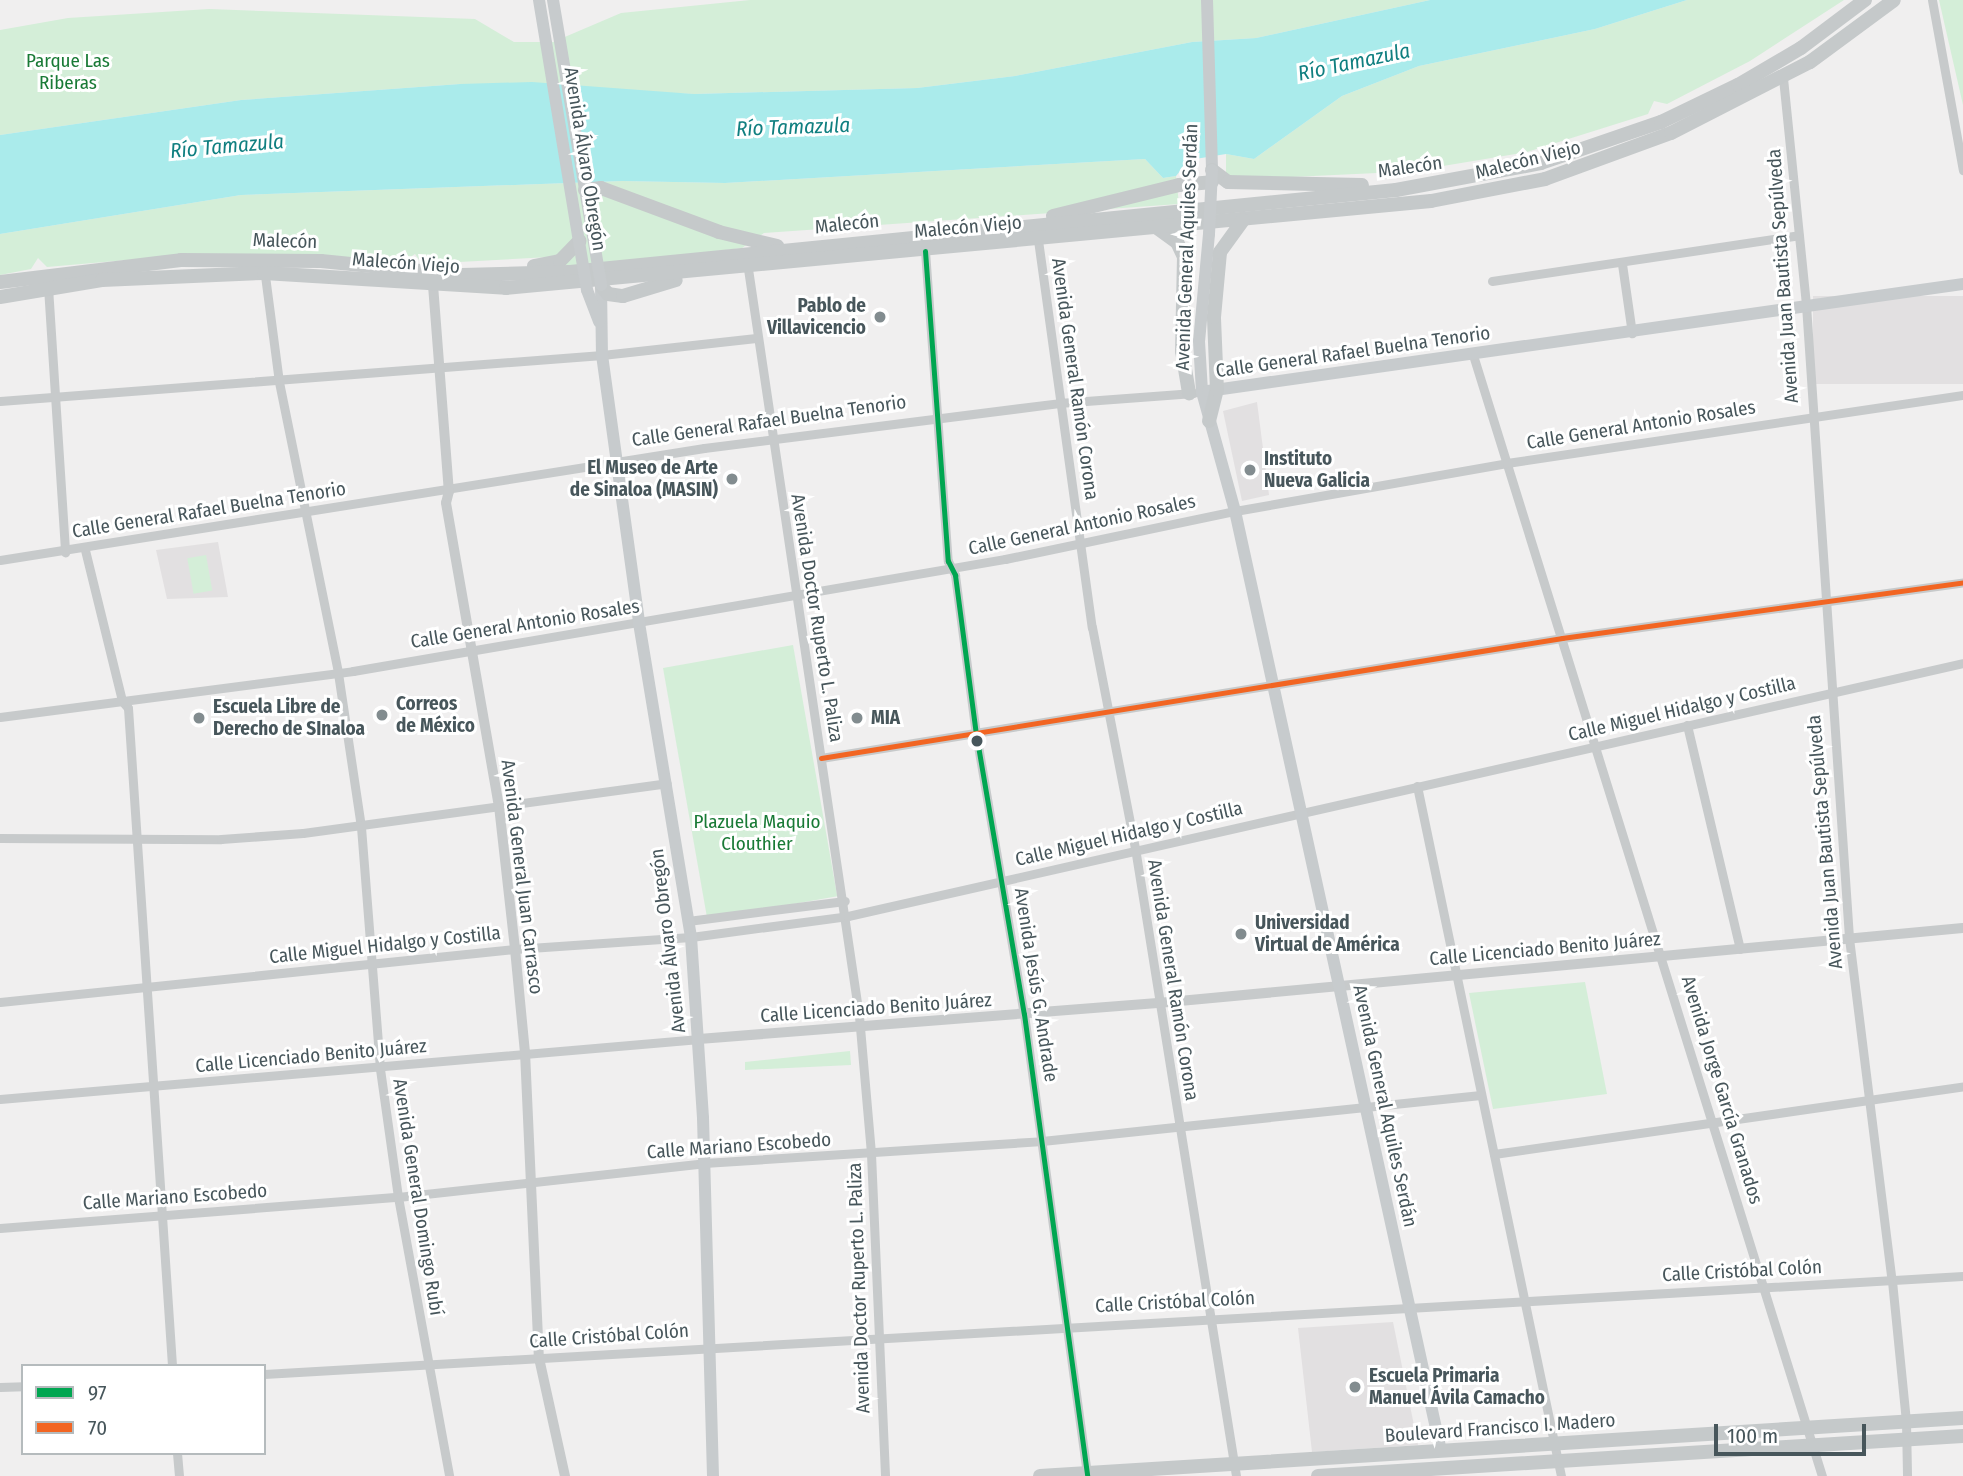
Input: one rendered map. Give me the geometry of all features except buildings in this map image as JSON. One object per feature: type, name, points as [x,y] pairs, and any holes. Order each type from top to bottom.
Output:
[{"type":"main road","name":"Avenida Álvaro Obregón","points":[[539,0],[587,290],[599,322]]},
{"type":"main road","name":"Avenida Álvaro Obregón","points":[[553,0],[602,286],[599,322],[602,355],[619,462],[639,623],[691,937],[699,1039],[713,1476]]},
{"type":"main road","name":"Avenida General Aquiles Serdán","points":[[1203,392],[1200,373],[1212,176],[1207,0]]},
{"type":"main road","name":"Malecón","points":[[0,282],[148,262],[484,275],[570,272],[746,260],[793,248],[1390,191],[1510,170],[1594,147],[1699,105],[1801,48],[1866,0]]},
{"type":"main road","name":"Malecón Viejo","points":[[0,297],[48,287],[263,266],[433,285],[506,288],[700,272],[746,260],[925,251],[1431,201],[1545,179],[1627,152],[1783,78],[1894,0]]},
{"type":"main road","points":[[1783,78],[1801,48]]},
{"type":"main road","points":[[1016,226],[1212,176],[1228,182],[1303,184],[1390,191]]},
{"type":"main road","points":[[585,190],[601,188],[719,232],[793,248]]},
{"type":"main road","points":[[1203,392],[1213,340],[1219,259],[1243,220]]},
{"type":"main road","points":[[1156,227],[1177,242],[1184,257],[1182,351],[1203,392],[1209,421]]},
{"type":"main road","points":[[484,275],[560,261],[579,241]]},
{"type":"main road","points":[[602,286],[608,294],[623,296],[700,272]]},
{"type":"main road","name":"Calle General Rafael Buelna Tenorio","points":[[1203,392],[1963,284]]},
{"type":"main road","name":"Avenida General Aquiles Serdán","points":[[1209,421],[1235,511],[1446,1472]]},
{"type":"main road","name":"Boulevard Francisco I. Madero","points":[[1040,1476],[1235,1470],[1441,1451],[1963,1418]]},
{"type":"main road","name":"Boulevard Francisco I. Madero","points":[[1318,1476],[1560,1469],[1814,1445],[1963,1436]]},
{"type":"street","points":[[1932,0],[1963,170]]},
{"type":"street","name":"Avenida Juan Bautista Sepúlveda","points":[[1783,78],[1806,305],[1810,418],[1849,938],[1872,1102],[1892,1281],[1906,1422],[1907,1476]]},
{"type":"street","points":[[1492,281],[1622,264],[1799,235]]},
{"type":"street","name":"Avenida General Ramón Corona","points":[[1038,240],[1079,544],[1107,712],[1135,848],[1235,1470]]},
{"type":"street","name":"Avenida Jesús G. Andrade","points":[[925,251],[950,569],[955,575],[976,734],[1024,1014],[1069,1325],[1087,1475]]},
{"type":"street","name":"Avenida Doctor Ruperto L. Paliza","points":[[746,260],[794,596],[848,916],[871,1154],[884,1476]]},
{"type":"street","points":[[1622,264],[1632,332]]},
{"type":"street","name":"Avenida General Domingo Rubí","points":[[263,266],[279,382],[338,673],[361,827],[375,963],[380,1069],[398,1197],[427,1366],[450,1476]]},
{"type":"street","name":"Avenida General Juan Carrasco","points":[[433,285],[449,491],[446,503],[469,649],[499,806],[515,949],[525,1052],[539,1358],[565,1476]]},
{"type":"street","points":[[48,287],[65,552]]},
{"type":"street","points":[[0,401],[55,395],[279,382],[602,355],[756,338]]},
{"type":"street","name":"Avenida Jorge García Granados","points":[[1473,355],[1716,1125],[1822,1476]]},
{"type":"street","name":"Calle General Rafael Buelna Tenorio","points":[[0,560],[85,550],[773,438],[1059,403],[1203,392]]},
{"type":"street","name":"Calle General Antonio Rosales","points":[[0,717],[338,673],[950,569],[1235,511],[1507,463],[1963,395]]},
{"type":"street","points":[[85,550],[122,701],[128,708],[149,987],[172,1364]]},
{"type":"street","points":[[821,758],[1562,638],[1963,582]]},
{"type":"street","name":"Calle Miguel Hidalgo y Costilla","points":[[0,1002],[515,949],[691,937],[848,916],[1135,848],[1963,663]]},
{"type":"street","points":[[1687,725],[1740,949]]},
{"type":"street","points":[[0,838],[221,839],[361,827],[667,783]]},
{"type":"street","points":[[1417,786],[1455,975],[1527,1301],[1560,1469]]},
{"type":"street","points":[[688,920],[845,901]]},
{"type":"street","name":"Calle Licenciado Benito Juárez","points":[[0,1100],[380,1069],[525,1052],[1158,1003],[1963,928]]},
{"type":"street","points":[[1494,1154],[1716,1125],[1963,1086]]},
{"type":"street","name":"Calle Mariano Escobedo","points":[[0,1228],[398,1197],[704,1163],[1042,1141],[1481,1095]]},
{"type":"street","name":"Calle Cristóbal Colón","points":[[266,1374],[1069,1325],[1963,1276]]},
{"type":"street","points":[[0,1387],[21,1386]]},
{"type":"street","points":[[177,1455],[179,1476]]},
{"type":"shaded area","points":[[1813,296],[1963,296],[1963,384],[1813,384]]},
{"type":"shaded area","name":"Instituto Nueva Galicia","points":[[1257,402],[1269,495],[1242,501],[1223,411]]},
{"type":"shaded area","points":[[218,542],[228,597],[167,599],[156,550]]},
{"type":"shaded area","name":"Escuela Primaria Manuel Ávila Camacho","points":[[1393,1322],[1418,1445],[1312,1452],[1298,1328]]},
{"type":"green space","name":"Parque Las Riberas","points":[[750,0],[1430,0],[1256,38],[1192,42],[1015,76],[917,88],[694,94],[460,84],[241,100],[0,135],[0,30],[68,18],[209,9],[475,19],[514,42],[553,42],[621,13]]},
{"type":"green space","points":[[1687,0],[1844,0],[1750,61],[1667,104],[1654,101],[1648,114],[1527,152],[1443,166],[1434,161],[1420,171],[1226,180],[1226,154],[1254,159],[1342,96],[1419,66],[1595,29]]},
{"type":"green space","points":[[1939,0],[1963,0],[1963,105]]},
{"type":"green space","points":[[1145,159],[1163,178],[1176,176],[1179,204],[764,233],[742,248],[559,270],[550,257],[422,264],[415,254],[403,262],[196,254],[47,267],[38,258],[31,269],[0,275],[0,234],[241,195],[622,181],[725,183]]},
{"type":"green space","points":[[206,555],[212,590],[194,594],[187,558]]},
{"type":"green space","name":"Plazuela Maquio Clouthier","points":[[793,645],[837,896],[707,919],[663,668]]},
{"type":"green space","points":[[1585,982],[1607,1094],[1493,1109],[1469,993]]},
{"type":"green space","points":[[850,1051],[851,1065],[745,1070],[745,1062]]},
{"type":"water","name":"Río Tamazula","points":[[1430,0],[1687,0],[1595,29],[1419,66],[1342,96],[1254,159],[1226,154],[1189,160],[1176,176],[1163,178],[1145,159],[725,183],[622,181],[241,195],[0,234],[0,135],[241,100],[460,84],[532,82],[694,94],[917,88],[1015,76],[1192,42],[1256,38]]},
{"type":"transit line","name":"97","points":[[925,251],[948,561],[955,575],[976,734],[1024,1014],[1087,1476]]},
{"type":"transit line","name":"70","points":[[821,758],[1562,638],[1963,582]]},
{"type":"place","name":"Pablo de Villavicencio","points":[[880,317]]},
{"type":"place","name":"Instituto Nueva Galicia","points":[[1250,470]]},
{"type":"place","name":"El Museo de Arte de Sinaloa (MASIN)","points":[[732,479]]},
{"type":"place","name":"Correos de México","points":[[382,715]]},
{"type":"place","name":"Escuela Libre de Derecho de SInaloa","points":[[199,718]]},
{"type":"place","name":"MIA","points":[[857,718]]},
{"type":"place","name":"Universidad Virtual de América","points":[[1241,934]]},
{"type":"place","name":"Escuela Primaria Manuel Ávila Camacho","points":[[1355,1387]]}]
